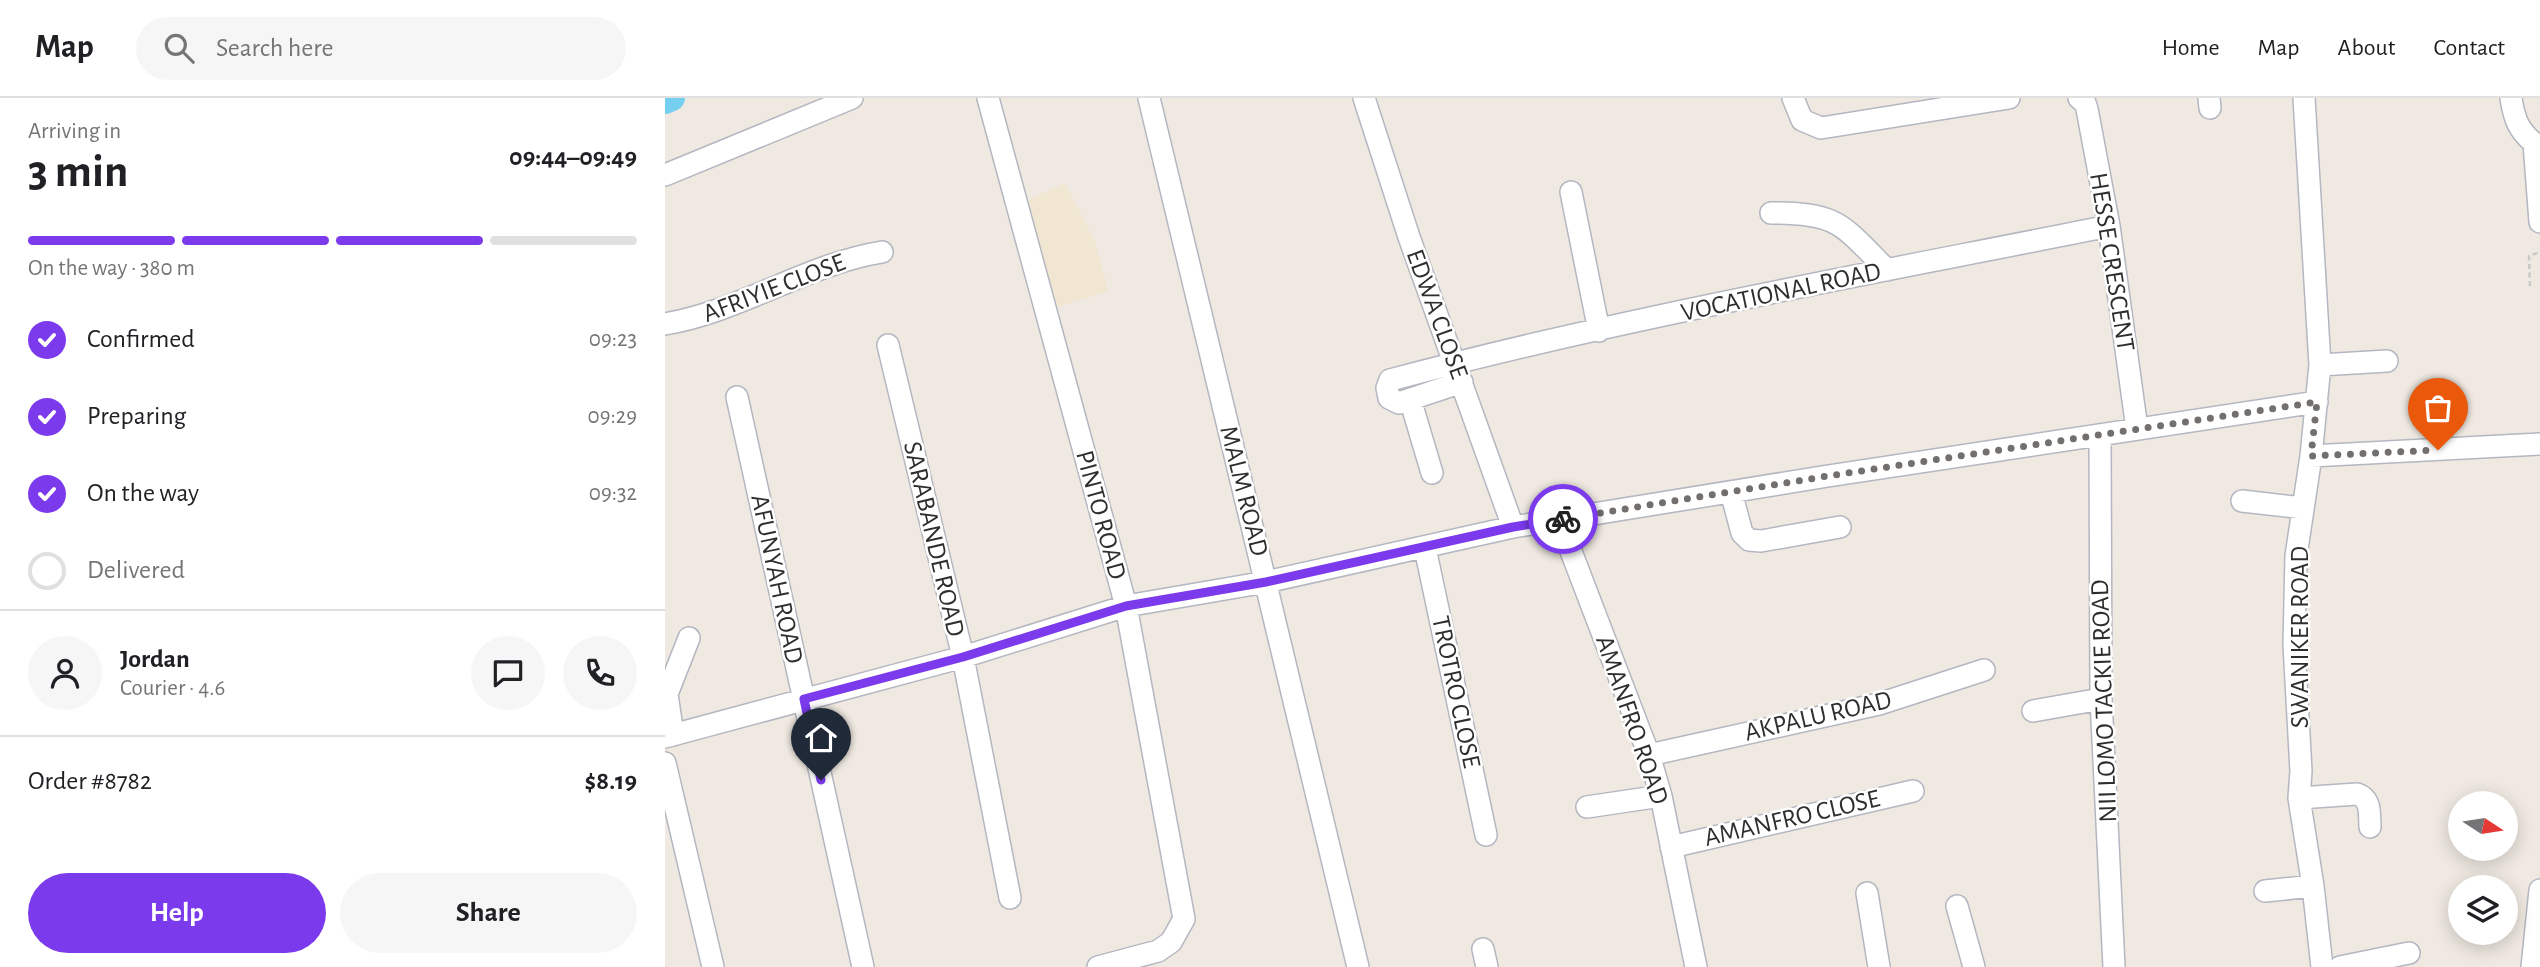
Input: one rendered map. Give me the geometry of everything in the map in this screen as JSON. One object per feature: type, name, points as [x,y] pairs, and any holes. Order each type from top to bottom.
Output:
[{"type":"street","points":[[665,175],[852,98]]},
{"type":"street","name":"PINTO ROAD","points":[[988,98],[1126,606],[1184,919],[1171,942],[1158,951],[1098,967]]},
{"type":"street","name":"MALM ROAD","points":[[1149,98],[1358,967]]},
{"type":"street","points":[[1793,98],[1802,120],[1821,128],[1975,100],[2009,98]]},
{"type":"street","name":"HESSE CRESCENT","points":[[2079,98],[2085,103],[2087,110],[2109,226],[2137,429]]},
{"type":"street","name":"SWANIKER ROAD","points":[[2304,98],[2320,365],[2297,556],[2294,645],[2301,771],[2299,798],[2322,967]]},
{"type":"street","points":[[2511,98],[2514,117],[2521,133],[2537,142],[2540,222]]},
{"type":"street","name":"EDWA CLOSE","points":[[1364,99],[1409,237],[1513,527]]},
{"type":"street","points":[[1571,192],[1599,331]]},
{"type":"street","points":[[1771,214],[1807,213],[1830,219],[1843,226],[1887,270]]},
{"type":"street","name":"VOCATIONAL ROAD","points":[[1431,473],[1410,400],[1399,403],[1392,401],[1387,388],[1389,380],[1458,372],[1599,331],[2109,226]]},
{"type":"street","name":"AFRIYIE CLOSE","points":[[665,324],[699,317],[754,298],[838,263],[882,252]]},
{"type":"street","name":"SARABANDE ROAD","points":[[888,345],[963,657],[1010,898]]},
{"type":"street","points":[[2320,365],[2387,361]]},
{"type":"street","name":"AFUNYAH ROAD","points":[[737,397],[863,967]]},
{"type":"street","points":[[689,638],[667,694],[669,736],[963,657],[1126,606],[1266,582],[1513,527],[2317,402]]},
{"type":"street","name":"NII LOMO TACKIE ROAD","points":[[2100,435],[2101,699],[2114,967]]},
{"type":"street","points":[[2311,456],[2540,444]]},
{"type":"street","points":[[1731,492],[1742,533],[1749,540],[1761,541],[1840,527]]},
{"type":"street","points":[[2242,500],[2303,508]]},
{"type":"street","name":"AMANFRO ROAD","points":[[1559,520],[1649,755],[1661,796],[1696,967]]},
{"type":"street","name":"TROTRO CLOSE","points":[[1425,548],[1486,835]]},
{"type":"street","name":"AKPALU ROAD","points":[[1649,755],[1879,704],[1985,670]]},
{"type":"street","points":[[2033,711],[2101,699]]},
{"type":"street","points":[[665,763],[713,967]]},
{"type":"street","name":"AMANFRO CLOSE","points":[[1671,847],[1913,791]]},
{"type":"street","points":[[2299,798],[2357,794],[2364,796],[2368,801],[2370,827]]},
{"type":"street","points":[[1587,807],[1661,796]]},
{"type":"street","points":[[2265,891],[2313,886]]},
{"type":"street","points":[[2532,967],[2540,890]]},
{"type":"street","points":[[1867,893],[1879,967]]},
{"type":"street","points":[[1957,906],[1974,967]]},
{"type":"street","points":[[2340,967],[2409,953]]},
{"type":"path","points":[[2530,286],[2529,256],[2540,251]]},
{"type":"shaded area","points":[[1065,183],[1095,242],[1108,291],[1048,310],[1026,201]]},
{"type":"waterway","points":[[665,101],[672,98]]},
{"type":"way so far","points":[[1563,519],[2317,402],[2311,456],[2438,450]]},
{"type":"route","points":[[821,780],[804,699],[963,657],[1126,606],[1266,582],[1513,527],[1563,519]]}]
